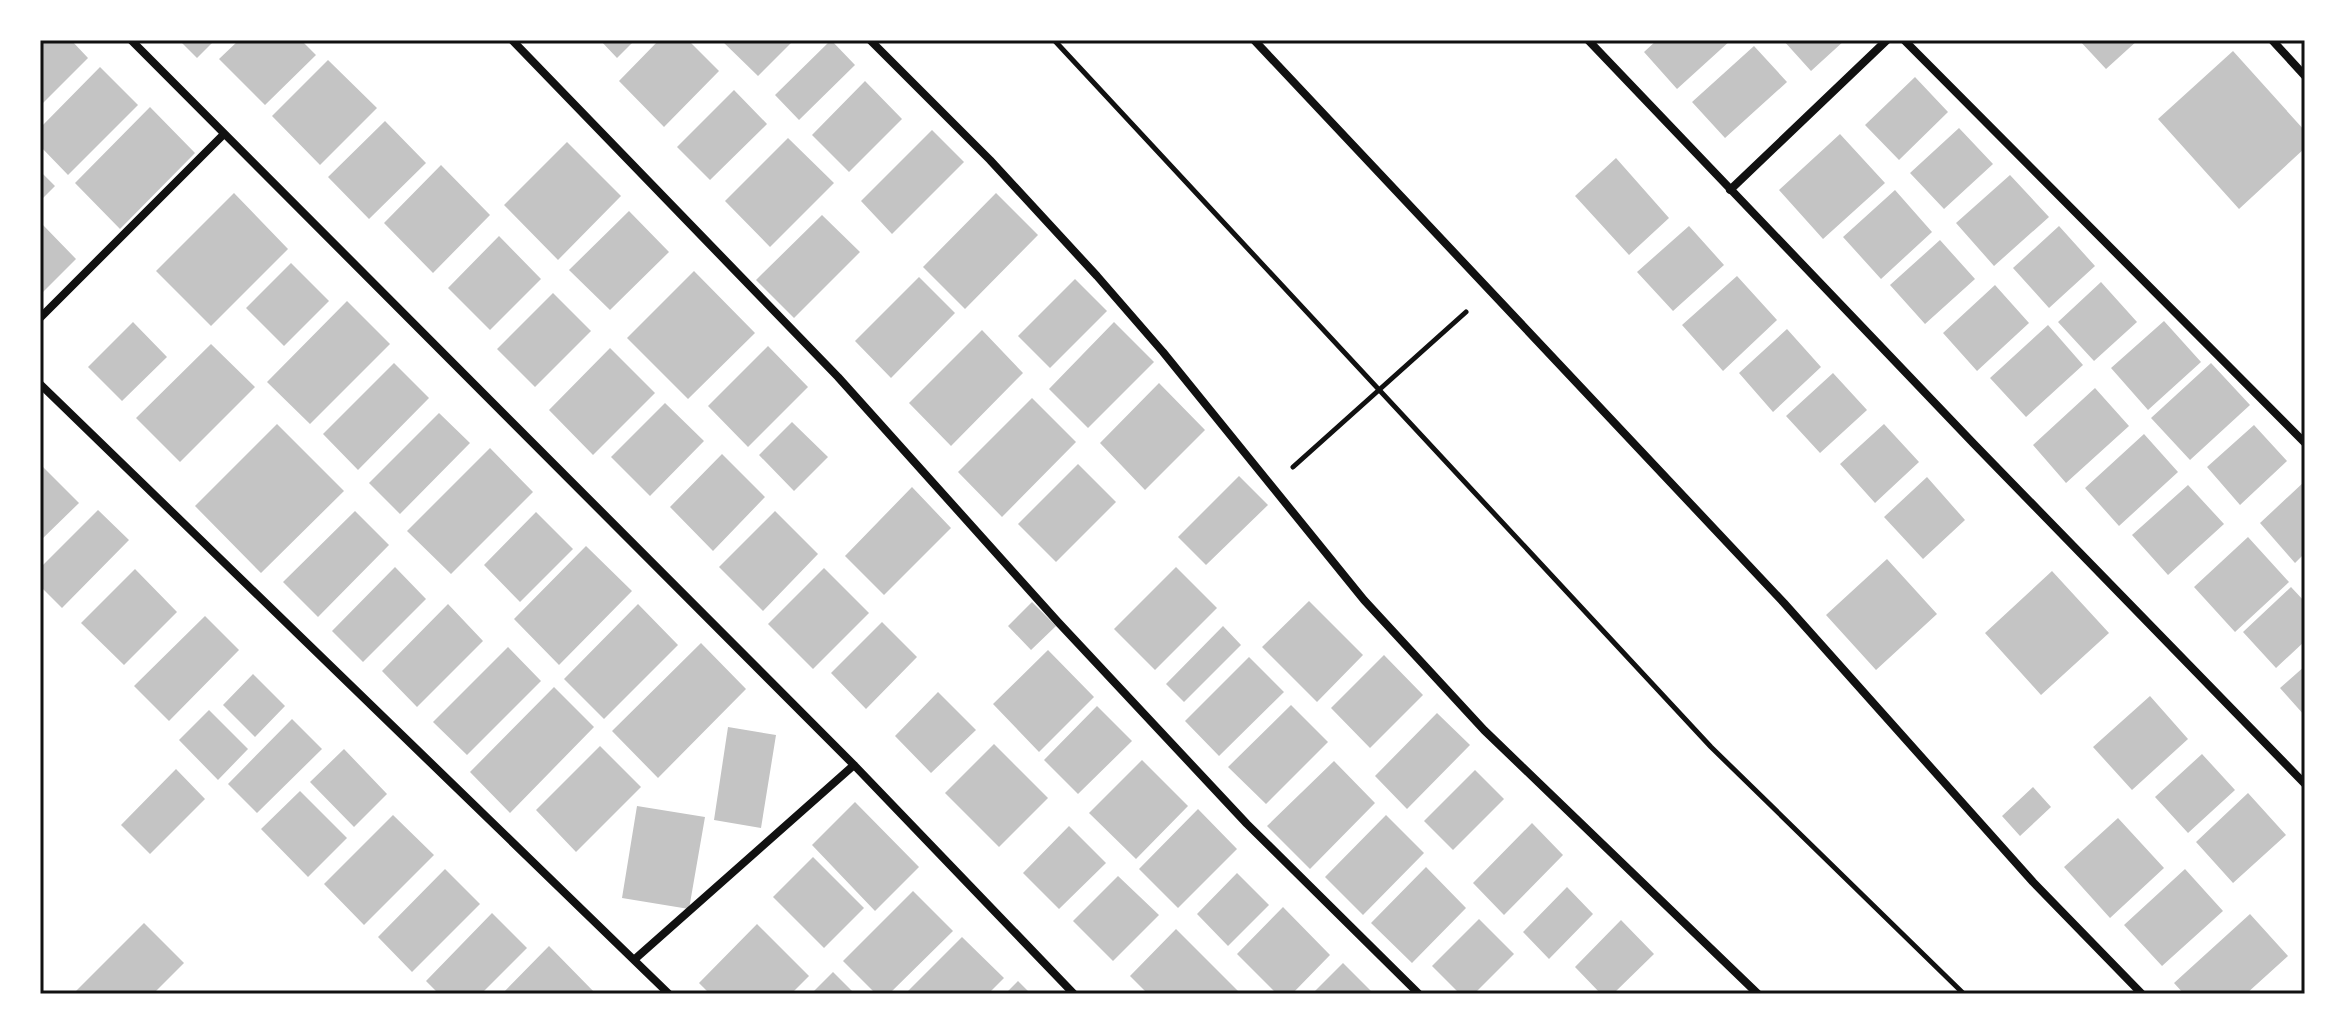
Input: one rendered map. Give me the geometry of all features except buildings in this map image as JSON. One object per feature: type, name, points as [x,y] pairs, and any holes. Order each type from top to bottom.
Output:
[{"type":"street","points":[[131,40],[854,765],[1074,994]]},
{"type":"street","points":[[512,40],[838,377],[1058,622],[1247,824],[1419,994]]},
{"type":"street","points":[[870,40],[990,160],[1097,276],[1163,352],[1364,600],[1484,730],[1758,994]]},
{"type":"street","points":[[1254,40],[1784,603],[2033,882],[2142,994]]},
{"type":"street","points":[[1588,40],[2305,784]]},
{"type":"street","points":[[1730,190],[1887,40]]},
{"type":"street","points":[[1904,40],[2305,443]]},
{"type":"street","points":[[2272,40],[2305,76]]},
{"type":"street","points":[[40,318],[224,134]]},
{"type":"street","points":[[40,384],[669,994]]},
{"type":"street","points":[[635,959],[854,765]]},
{"type":"path","points":[[1054,40],[1711,747],[1964,994]]},
{"type":"path","points":[[1271,486],[1466,312]]}]
